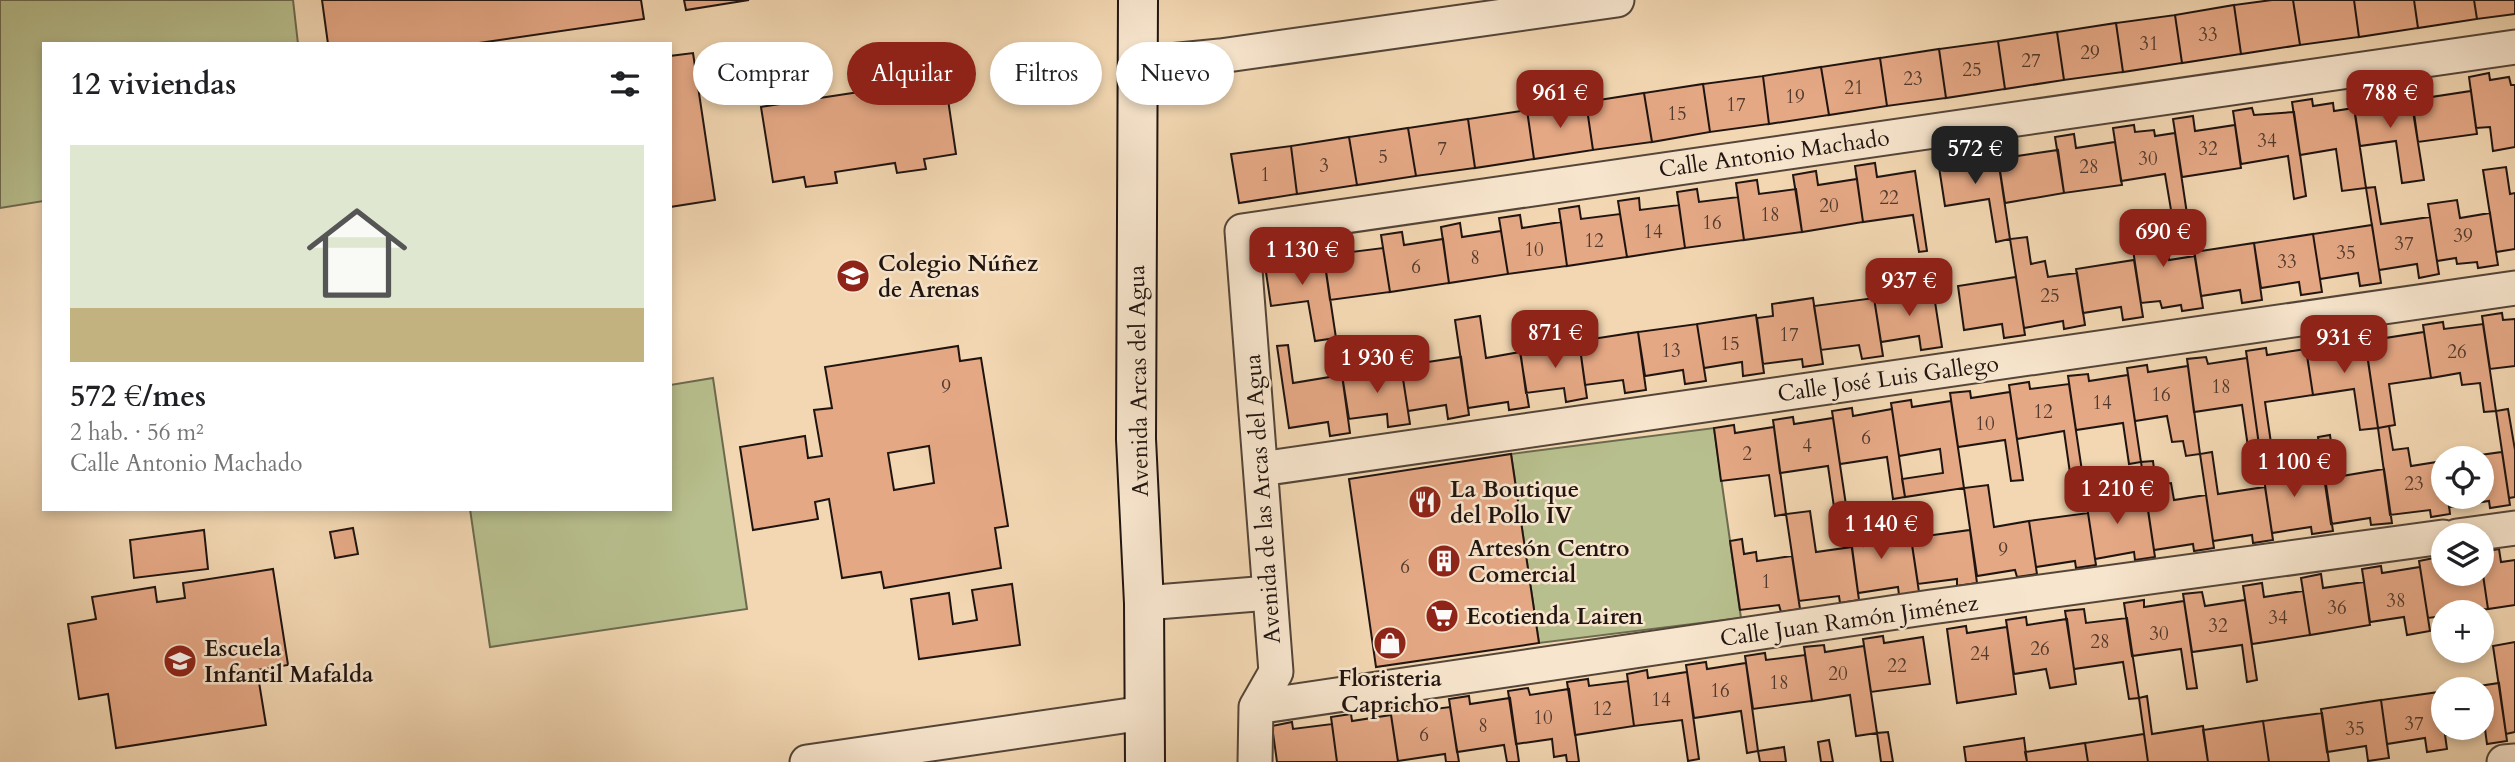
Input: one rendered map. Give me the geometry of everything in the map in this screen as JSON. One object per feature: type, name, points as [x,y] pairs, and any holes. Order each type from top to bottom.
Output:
[{"type":"street","name":"Avenida Arcas del Agua","points":[[1138,0],[1139,42]]},
{"type":"street","points":[[1234,54],[1617,0]]},
{"type":"street","name":"Calle Antonio Machado","points":[[1242,231],[2515,47]]},
{"type":"street","name":"Avenida Arcas del Agua","points":[[1139,105],[1136,404],[1144,603],[1146,762]]},
{"type":"street","name":"Avenida de las Arcas del Agua","points":[[1242,231],[1276,672],[1256,707],[1255,762]]},
{"type":"street","name":"Calle José Luis Gallego","points":[[1261,469],[2515,288]]},
{"type":"street","points":[[2494,531],[2515,528]]},
{"type":"street","name":"Calle Juan Ramón Jiménez","points":[[1256,707],[1917,609],[2431,539]]},
{"type":"street","points":[[1144,603],[1269,593]]},
{"type":"street","points":[[807,762],[1144,713]]},
{"type":"street","points":[[2504,762],[2515,761]]},
{"type":"green space","points":[[0,0],[293,0],[298,42],[42,42],[42,201],[0,208]]},
{"type":"green space","points":[[713,378],[747,609],[490,647],[470,511],[672,511],[672,385]]},
{"type":"green space","points":[[1714,428],[1741,618],[1539,643],[1511,454]]},
{"type":"building","points":[[322,0],[641,0],[644,19],[486,42],[328,42]]},
{"type":"building","points":[[684,0],[749,0],[686,10]]},
{"type":"building","points":[[2293,0],[2300,45],[2241,54],[2234,5]]},
{"type":"building","points":[[2293,0],[2354,0],[2359,37],[2300,45]]},
{"type":"building","points":[[2354,0],[2414,0],[2418,28],[2359,37]]},
{"type":"building","points":[[2414,0],[2474,0],[2477,19],[2418,28]]},
{"type":"building","points":[[2474,0],[2515,0],[2515,14],[2477,19]]},
{"type":"building","points":[[2234,5],[2241,54],[2182,63],[2175,15]]},
{"type":"building","points":[[2175,15],[2182,63],[2123,72],[2116,23]]},
{"type":"building","points":[[2116,23],[2123,72],[2064,80],[2057,32]]},
{"type":"building","points":[[2057,32],[2064,80],[2005,89],[1998,41]]},
{"type":"building","points":[[1998,41],[2005,89],[1946,98],[1939,49]]},
{"type":"building","points":[[1939,49],[1946,98],[1887,106],[1880,58]]},
{"type":"building","points":[[693,53],[693,105],[701,105],[715,200],[672,207],[672,56]]},
{"type":"building","points":[[1880,58],[1887,106],[1829,115],[1821,67]]},
{"type":"building","points":[[1821,67],[1829,115],[1769,124],[1763,76]]},
{"type":"building","points":[[2489,73],[2490,80],[2509,77],[2511,85],[2515,85],[2515,147],[2493,151],[2490,127],[2476,128],[2469,77]]},
{"type":"building","points":[[1763,76],[1769,124],[1710,132],[1703,84]]},
{"type":"building","points":[[2429,82],[2431,97],[2471,91],[2477,134],[2418,142],[2410,85]]},
{"type":"building","points":[[1703,84],[1710,132],[1652,142],[1644,93]]},
{"type":"building","points":[[2372,90],[2373,97],[2393,95],[2394,102],[2411,99],[2424,180],[2402,183],[2396,141],[2360,146],[2352,93]]},
{"type":"building","points":[[1644,93],[1652,142],[1593,150],[1586,102]]},
{"type":"building","points":[[847,94],[847,105],[949,105],[956,154],[924,159],[926,169],[897,173],[895,163],[835,172],[837,183],[806,187],[804,177],[773,182],[761,107],[833,105],[833,96]]},
{"type":"building","points":[[2312,99],[2313,106],[2333,103],[2334,111],[2354,108],[2366,188],[2342,191],[2336,149],[2300,155],[2292,102]]},
{"type":"building","points":[[1586,102],[1593,150],[1534,159],[1527,110]]},
{"type":"building","points":[[2252,108],[2254,115],[2294,112],[2306,196],[2294,199],[2288,156],[2241,164],[2233,111]]},
{"type":"building","points":[[1527,110],[1534,159],[1475,168],[1468,119]]},
{"type":"building","points":[[2193,116],[2195,131],[2235,125],[2241,168],[2182,177],[2173,119]]},
{"type":"building","points":[[1468,119],[1475,168],[1416,176],[1408,128]]},
{"type":"building","points":[[2134,125],[2135,132],[2154,130],[2155,136],[2175,133],[2187,214],[2172,216],[2165,174],[2121,181],[2113,128]]},
{"type":"building","points":[[1408,128],[1416,176],[1357,185],[1349,137]]},
{"type":"building","points":[[2074,134],[2076,148],[2115,142],[2122,185],[2064,193],[2055,137]]},
{"type":"building","points":[[1349,137],[1357,185],[1297,194],[1291,146]]},
{"type":"building","points":[[2015,142],[2017,156],[2058,150],[2064,193],[2005,203],[1996,145]]},
{"type":"building","points":[[1291,146],[1297,194],[1239,203],[1231,154]]},
{"type":"building","points":[[1957,151],[1958,157],[1978,154],[1979,162],[1998,159],[2010,239],[1996,242],[1989,199],[1945,206],[1937,154]]},
{"type":"building","points":[[1875,163],[1877,177],[1915,171],[1927,251],[1919,252],[1913,215],[1863,222],[1855,166]]},
{"type":"building","points":[[2506,167],[2510,194],[2515,193],[2515,249],[2496,252],[2483,170]]},
{"type":"building","points":[[1816,171],[1818,185],[1857,179],[1863,222],[1802,232],[1793,175]]},
{"type":"building","points":[[1757,180],[1759,194],[1796,189],[1802,232],[1744,240],[1736,183]]},
{"type":"building","points":[[2375,187],[2381,224],[2430,217],[2439,274],[2419,278],[2417,264],[2379,270],[2366,188]]},
{"type":"building","points":[[1697,189],[1699,202],[1738,197],[1744,240],[1685,248],[1677,192]]},
{"type":"building","points":[[1639,198],[1640,210],[1679,205],[1685,248],[1627,257],[1618,201]]},
{"type":"building","points":[[2457,200],[2460,218],[2490,213],[2498,265],[2478,268],[2477,262],[2457,264],[2456,258],[2437,261],[2428,204]]},
{"type":"building","points":[[1579,206],[1581,219],[1620,214],[1627,257],[1567,266],[1559,209]]},
{"type":"building","points":[[1520,215],[1522,228],[1561,222],[1567,266],[1508,274],[1499,218]]},
{"type":"building","points":[[2163,217],[2169,260],[2195,256],[2203,308],[2182,311],[2181,305],[2162,308],[2160,301],[2141,303],[2129,223]]},
{"type":"building","points":[[1460,223],[1462,237],[1501,231],[1508,274],[1449,283],[1441,227]]},
{"type":"building","points":[[2372,225],[2381,283],[2360,286],[2358,273],[2320,279],[2313,234]]},
{"type":"building","points":[[1402,232],[1404,245],[1443,239],[1449,283],[1390,292],[1381,235]]},
{"type":"building","points":[[2313,234],[2322,292],[2301,295],[2299,282],[2261,288],[2254,243]]},
{"type":"building","points":[[2027,237],[2031,264],[2045,261],[2048,277],[2077,273],[2085,325],[2064,329],[2063,321],[2024,328],[2010,239]]},
{"type":"building","points":[[1343,241],[1344,253],[1383,248],[1390,292],[1330,300],[1322,244]]},
{"type":"building","points":[[2254,243],[2262,300],[2242,303],[2240,290],[2201,296],[2194,252]]},
{"type":"building","points":[[1283,249],[1284,257],[1323,251],[1336,338],[1315,341],[1308,301],[1271,306],[1263,252]]},
{"type":"building","points":[[2134,260],[2143,317],[2123,320],[2121,307],[2083,313],[2076,269]]},
{"type":"building","points":[[2016,277],[2025,335],[2004,338],[2002,324],[1964,330],[1958,286]]},
{"type":"building","points":[[1933,289],[1942,347],[1921,350],[1919,336],[1881,342],[1874,298]]},
{"type":"building","points":[[1813,298],[1823,364],[1803,367],[1802,359],[1763,364],[1757,318],[1773,316],[1772,304]]},
{"type":"building","points":[[1874,298],[1883,356],[1862,359],[1859,345],[1821,350],[1814,306]]},
{"type":"building","points":[[2502,313],[2503,320],[2515,319],[2515,366],[2490,369],[2482,316]]},
{"type":"building","points":[[1756,315],[1764,373],[1743,376],[1742,362],[1704,368],[1697,324]]},
{"type":"building","points":[[1480,316],[1486,358],[1520,352],[1529,407],[1509,410],[1508,402],[1468,408],[1455,320]]},
{"type":"building","points":[[2443,322],[2444,329],[2483,324],[2496,411],[2484,412],[2480,383],[2462,385],[2460,373],[2431,378],[2423,325]]},
{"type":"building","points":[[1697,324],[1706,381],[1685,384],[1683,370],[1645,376],[1638,332]]},
{"type":"building","points":[[2384,330],[2385,338],[2424,332],[2431,378],[2389,384],[2395,425],[2378,428],[2364,333]]},
{"type":"building","points":[[1638,332],[1646,390],[1625,393],[1623,380],[1585,385],[1579,341]]},
{"type":"building","points":[[2325,339],[2326,346],[2365,341],[2378,428],[2360,430],[2354,389],[2313,395],[2305,342]]},
{"type":"building","points":[[1579,341],[1587,398],[1566,402],[1564,388],[1526,393],[1520,349]]},
{"type":"building","points":[[1288,345],[1293,383],[1342,375],[1350,433],[1330,436],[1328,422],[1289,428],[1277,346]]},
{"type":"building","points":[[958,346],[960,361],[981,358],[1008,526],[995,528],[1001,568],[884,588],[881,572],[842,578],[829,499],[815,502],[818,519],[753,530],[740,447],[805,436],[808,458],[822,456],[814,410],[832,408],[825,367]],"holes":[[[929,446],[934,483],[894,490],[888,453]]]},
{"type":"building","points":[[2266,348],[2267,355],[2306,349],[2313,395],[2265,402],[2271,443],[2259,445],[2246,351]]},
{"type":"building","points":[[1461,357],[1469,415],[1448,419],[1446,405],[1408,411],[1401,366]]},
{"type":"building","points":[[2206,357],[2208,364],[2247,358],[2259,445],[2248,447],[2242,405],[2194,412],[2187,359]]},
{"type":"building","points":[[2147,365],[2148,372],[2188,366],[2200,454],[2186,456],[2183,441],[2172,442],[2167,416],[2135,421],[2127,368]]},
{"type":"building","points":[[1401,366],[1410,424],[1388,427],[1387,414],[1349,419],[1342,375]]},
{"type":"building","points":[[2088,374],[2089,381],[2128,375],[2141,462],[2129,464],[2123,423],[2076,430],[2068,376]]},
{"type":"building","points":[[2029,382],[2030,389],[2069,384],[2082,471],[2070,473],[2064,431],[2017,439],[2009,385]]},
{"type":"building","points":[[1970,391],[1971,398],[2010,392],[2023,480],[2011,481],[2005,440],[1958,447],[1950,393]]},
{"type":"building","points":[[1911,400],[1912,407],[1951,401],[1964,488],[1905,497],[1902,479],[1943,473],[1940,449],[1899,456],[1891,403]]},
{"type":"building","points":[[1852,408],[1853,416],[1892,409],[1905,497],[1893,499],[1887,457],[1840,464],[1832,411]]},
{"type":"building","points":[[2508,409],[2515,450],[2515,497],[2509,498],[2496,411]]},
{"type":"building","points":[[1793,417],[1794,424],[1833,418],[1846,505],[1834,507],[1828,466],[1780,473],[1773,420]]},
{"type":"building","points":[[1734,425],[1735,433],[1774,427],[1786,514],[1775,516],[1769,475],[1721,481],[1714,428]]},
{"type":"building","points":[[2389,426],[2393,450],[2408,448],[2411,466],[2431,463],[2431,509],[2449,509],[2450,514],[2431,517],[2430,510],[2390,515],[2378,428]]},
{"type":"building","points":[[2330,435],[2336,477],[2384,469],[2392,523],[2371,525],[2370,518],[2331,524],[2318,437]]},
{"type":"building","points":[[2271,443],[2275,467],[2290,465],[2292,483],[2325,478],[2333,531],[2312,534],[2311,527],[2272,533],[2259,445]]},
{"type":"building","points":[[2212,452],[2218,494],[2265,487],[2273,540],[2253,543],[2252,535],[2213,541],[2200,454]]},
{"type":"building","points":[[2502,452],[2510,505],[2494,507],[2494,453]]},
{"type":"building","name":"Artesón Centro Comercial","points":[[1511,454],[1539,643],[1376,667],[1349,479]]},
{"type":"building","points":[[2153,461],[2156,485],[2171,483],[2174,500],[2206,495],[2214,548],[2194,551],[2193,544],[2154,550],[2141,462]]},
{"type":"building","points":[[2095,478],[2097,493],[2112,491],[2115,509],[2147,504],[2155,557],[2135,560],[2134,552],[2095,559],[2083,480]]},
{"type":"building","points":[[1988,485],[1994,527],[2029,521],[2037,574],[2017,577],[2015,570],[1977,576],[1964,488]]},
{"type":"building","points":[[1858,504],[1864,546],[1911,538],[1919,592],[1899,595],[1898,587],[1858,593],[1846,505]]},
{"type":"building","points":[[1810,511],[1816,552],[1852,547],[1859,600],[1840,603],[1839,596],[1799,601],[1786,514]]},
{"type":"building","points":[[2088,513],[2096,565],[2076,568],[2075,561],[2036,567],[2029,521]]},
{"type":"building","points":[[353,528],[358,554],[335,558],[330,532]]},
{"type":"building","points":[[204,530],[208,569],[134,578],[130,540]]},
{"type":"building","points":[[1970,530],[1977,583],[1957,586],[1957,579],[1918,584],[1911,538]]},
{"type":"building","points":[[1742,539],[1744,554],[1756,552],[1757,561],[1792,556],[1800,609],[1781,612],[1779,605],[1740,610],[1730,541]]},
{"type":"building","points":[[2499,549],[2501,562],[2515,560],[2515,605],[2494,608],[2494,600],[2487,600],[2485,586],[2494,586],[2494,550]]},
{"type":"building","points":[[2431,559],[2431,586],[2485,586],[2487,600],[2431,600],[2431,618],[2428,618],[2419,561]]},
{"type":"building","points":[[2381,566],[2382,573],[2420,567],[2430,631],[2407,635],[2404,617],[2370,622],[2362,569]]},
{"type":"building","points":[[273,569],[288,665],[257,670],[266,725],[116,748],[108,694],[79,699],[68,624],[96,619],[92,597],[155,587],[157,602],[185,598],[183,583]]},
{"type":"building","points":[[2321,574],[2323,588],[2364,582],[2370,625],[2310,635],[2301,578]]},
{"type":"building","points":[[2262,583],[2264,597],[2303,591],[2310,635],[2252,644],[2243,586]]},
{"type":"building","points":[[1012,584],[1020,645],[919,659],[911,599],[949,593],[953,624],[977,620],[972,590]]},
{"type":"building","points":[[2202,592],[2205,606],[2245,600],[2257,680],[2247,682],[2242,645],[2192,652],[2183,594]]},
{"type":"building","points":[[2144,600],[2144,607],[2184,601],[2197,688],[2187,689],[2181,649],[2132,656],[2124,603]]},
{"type":"building","points":[[2084,609],[2086,623],[2127,618],[2139,698],[2129,699],[2123,662],[2074,669],[2065,611]]},
{"type":"building","points":[[2026,617],[2027,625],[2067,619],[2076,684],[2050,688],[2046,669],[2014,674],[2006,620]]},
{"type":"building","points":[[1966,626],[1967,633],[2007,627],[2016,694],[1957,703],[1947,629]]},
{"type":"building","points":[[1883,636],[1884,643],[1923,637],[1930,684],[1871,692],[1863,639]]},
{"type":"building","points":[[2515,642],[2515,732],[2506,734],[2494,653],[2494,646]]},
{"type":"building","points":[[1824,645],[1825,652],[1864,646],[1877,733],[1856,736],[1850,695],[1812,701],[1804,647]]},
{"type":"building","points":[[1765,653],[1766,660],[1805,655],[1812,701],[1753,709],[1745,656]]},
{"type":"building","points":[[1706,662],[1707,669],[1746,663],[1758,751],[1747,753],[1741,711],[1694,718],[1686,665]]},
{"type":"building","points":[[1647,670],[1648,678],[1687,672],[1699,759],[1688,761],[1682,720],[1634,726],[1627,674]]},
{"type":"building","points":[[1588,679],[1589,686],[1628,681],[1634,726],[1575,735],[1567,682]]},
{"type":"building","points":[[2499,683],[2507,741],[2487,744],[2486,740],[2494,740],[2494,684]]},
{"type":"building","points":[[1528,688],[1530,695],[1569,689],[1579,762],[1567,762],[1566,755],[1554,757],[1552,739],[1516,744],[1508,691]]},
{"type":"building","points":[[2431,693],[2431,740],[2446,740],[2447,749],[2427,752],[2425,738],[2387,744],[2381,700]]},
{"type":"building","points":[[1469,696],[1470,704],[1510,698],[1519,762],[1507,762],[1504,745],[1457,752],[1449,699]]},
{"type":"building","points":[[2147,696],[2152,734],[2203,726],[2208,762],[2148,762],[2139,698]]},
{"type":"building","points":[[2381,700],[2389,758],[2368,761],[2366,746],[2327,752],[2321,709]]},
{"type":"building","points":[[1410,705],[1411,712],[1450,707],[1459,762],[1446,762],[1445,754],[1398,761],[1390,708]]},
{"type":"building","points":[[2322,713],[2329,762],[2269,762],[2263,721]]},
{"type":"building","points":[[1351,714],[1352,721],[1391,715],[1398,762],[1337,762],[1331,717]]},
{"type":"building","points":[[2263,721],[2269,762],[2208,762],[2203,730]]},
{"type":"building","points":[[1292,722],[1293,729],[1332,724],[1337,762],[1277,762],[1272,726]]},
{"type":"building","points":[[1888,732],[1893,762],[1881,762],[1877,733]]},
{"type":"building","points":[[2144,734],[2148,762],[2088,762],[2085,743]]},
{"type":"building","points":[[2024,738],[2027,762],[1966,762],[1964,747]]},
{"type":"building","points":[[1829,740],[1833,762],[1821,762],[1818,742]]},
{"type":"building","points":[[2085,743],[2088,762],[2027,762],[2025,752]]},
{"type":"building","points":[[1784,747],[1786,762],[1760,762],[1758,751]]},
{"type":"place","name":"Colegio Núñez de Arenas","points":[[853,276]]},
{"type":"place","name":"La Boutique del Pollo IV","points":[[1425,502]]},
{"type":"place","name":"Artesón Centro Comercial","points":[[1444,561]]},
{"type":"place","name":"Ecotienda Lairen","points":[[1442,616]]},
{"type":"place","name":"Floristeria Capricho","points":[[1390,643]]},
{"type":"place","name":"Escuela Infantil Mafalda","points":[[180,661]]}]
